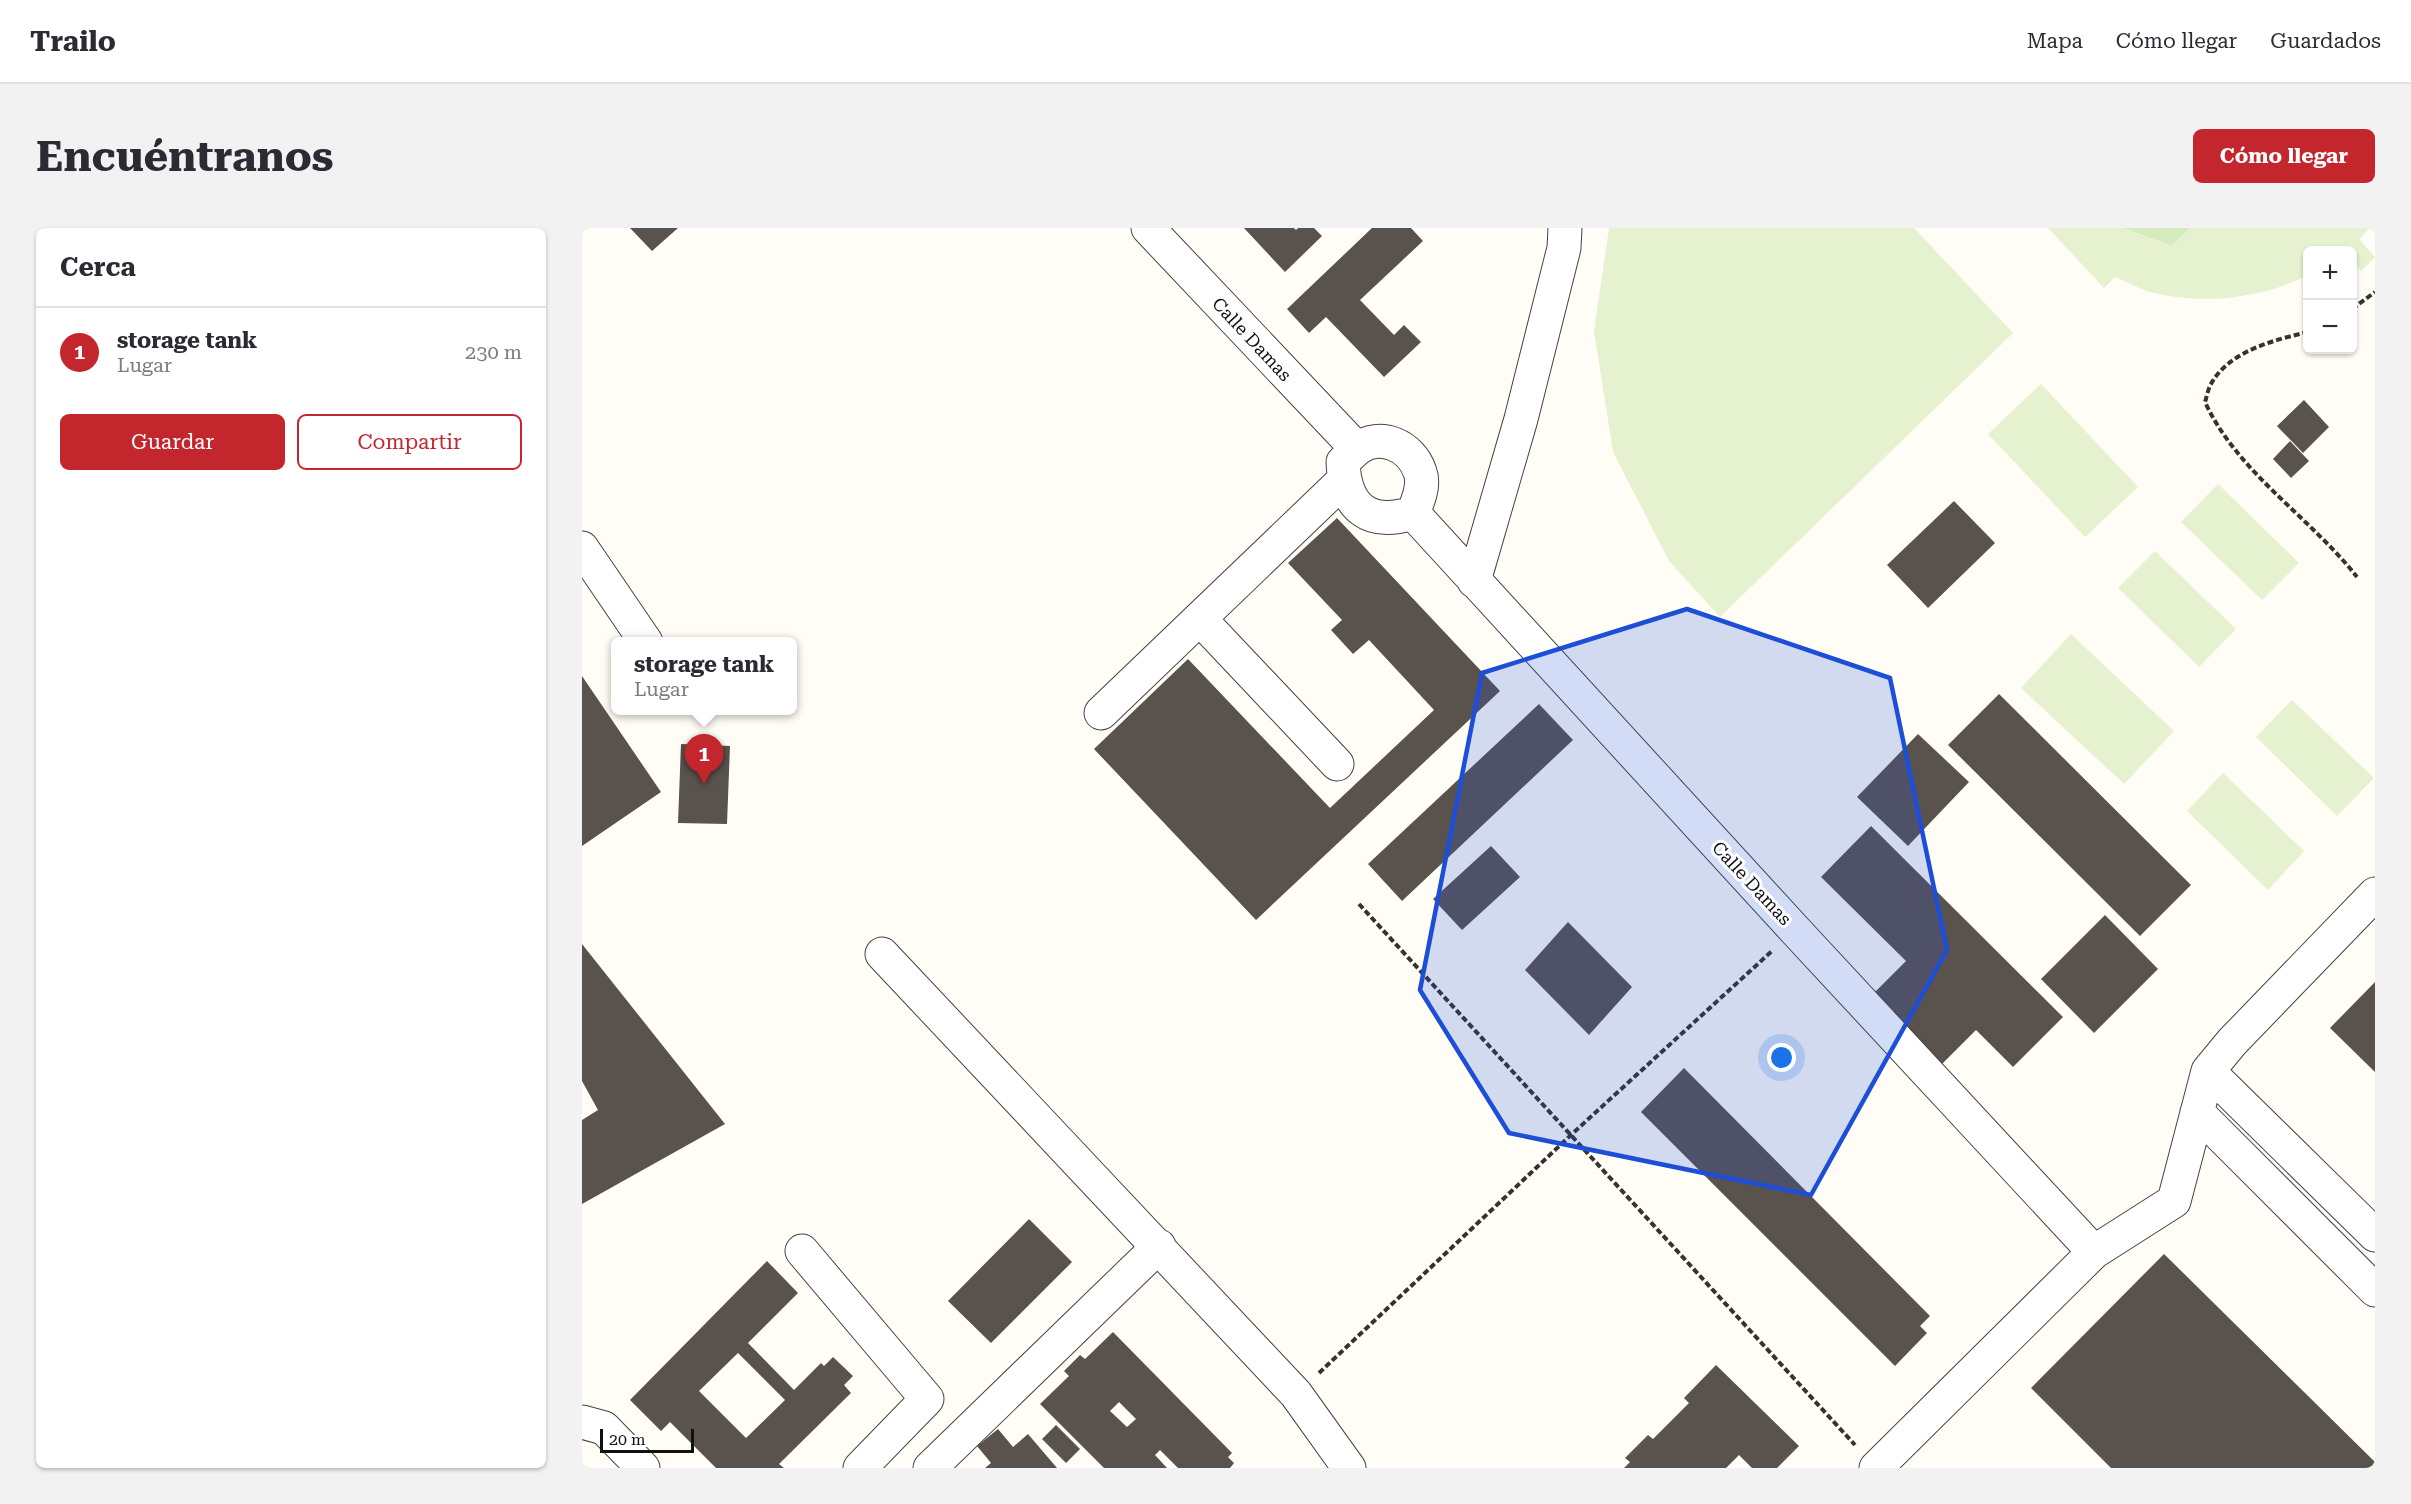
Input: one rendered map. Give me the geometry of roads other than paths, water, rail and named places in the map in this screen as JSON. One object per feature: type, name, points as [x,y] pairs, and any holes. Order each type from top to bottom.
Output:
[{"type":"street","name":"Calle Damas","points":[[1148,228],[1357,449]]},
{"type":"street","points":[[1474,581],[1521,419],[1564,249],[1565,228]]},
{"type":"street","points":[[1367,441],[1383,441],[1406,449],[1421,473],[1420,496],[1413,513],[1395,518],[1373,516],[1357,506],[1344,480],[1343,462],[1367,441]]},
{"type":"street","points":[[1101,713],[1344,480]]},
{"type":"street","name":"Calle Damas","points":[[1413,513],[2094,1252]]},
{"type":"street","points":[[582,548],[643,637]]},
{"type":"street","points":[[1200,619],[1337,764]]},
{"type":"street","points":[[1876,1468],[2094,1252],[2174,1201],[2208,1071],[2232,1042],[2375,894]]},
{"type":"street","points":[[882,954],[1296,1394],[1349,1468]]},
{"type":"street","points":[[2208,1071],[2375,1235]]},
{"type":"street","points":[[2197,1112],[2375,1290]]},
{"type":"street","points":[[930,1468],[1159,1246]]},
{"type":"street","points":[[802,1251],[927,1399],[860,1468]]},
{"type":"street","points":[[582,1422],[604,1428],[643,1468]]},
{"type":"place","name":"storage tank","points":[[704,784]]}]
